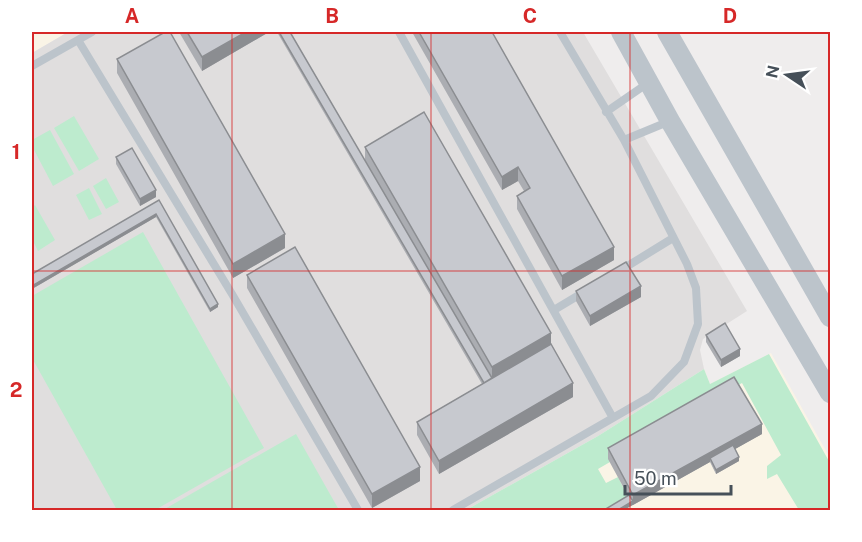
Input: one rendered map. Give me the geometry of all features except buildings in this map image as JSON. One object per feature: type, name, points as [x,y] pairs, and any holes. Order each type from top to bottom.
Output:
[{"type":"street","points":[[621,32],[670,121],[831,393]]},
{"type":"street","points":[[667,32],[831,317]]},
{"type":"lane","points":[[32,66],[92,32]]},
{"type":"lane","points":[[399,32],[613,418]]},
{"type":"lane","points":[[453,510],[651,396],[684,362],[698,324],[696,288],[673,238],[624,140],[560,32]]},
{"type":"lane","points":[[78,40],[232,294],[358,510]]},
{"type":"lane","points":[[606,112],[649,83]]},
{"type":"lane","points":[[624,140],[670,121]]},
{"type":"lane","points":[[614,274],[673,238]]},
{"type":"lane","points":[[554,310],[594,286]]},
{"type":"shaded area","points":[[32,32],[68,32],[32,53]]},
{"type":"shaded area","points":[[68,32],[583,32],[747,311],[703,339],[700,350],[704,369],[598,436],[466,510],[32,510],[32,53]]},
{"type":"shaded area","points":[[771,353],[830,458],[830,510],[466,510],[598,436],[704,369],[710,384]]},
{"type":"green space","points":[[74,116],[99,159],[79,171],[54,128]]},
{"type":"green space","points":[[50,130],[74,174],[53,186],[32,146],[32,140]]},
{"type":"green space","points":[[106,178],[119,202],[106,209],[93,186]]},
{"type":"green space","points":[[89,188],[102,214],[89,220],[76,195]]},
{"type":"green space","points":[[35,205],[55,240],[38,251],[32,239],[32,208]]},
{"type":"green space","points":[[143,232],[264,448],[155,510],[117,510],[32,358],[32,296]]},
{"type":"green space","points":[[769,354],[830,463],[830,510],[799,510],[777,474],[767,479],[767,466],[781,455],[742,383],[609,459],[610,462],[598,469],[606,483],[618,477],[629,499],[610,510],[466,510],[598,436],[704,369],[710,384]]},
{"type":"green space","points":[[296,434],[339,510],[163,510]]}]
